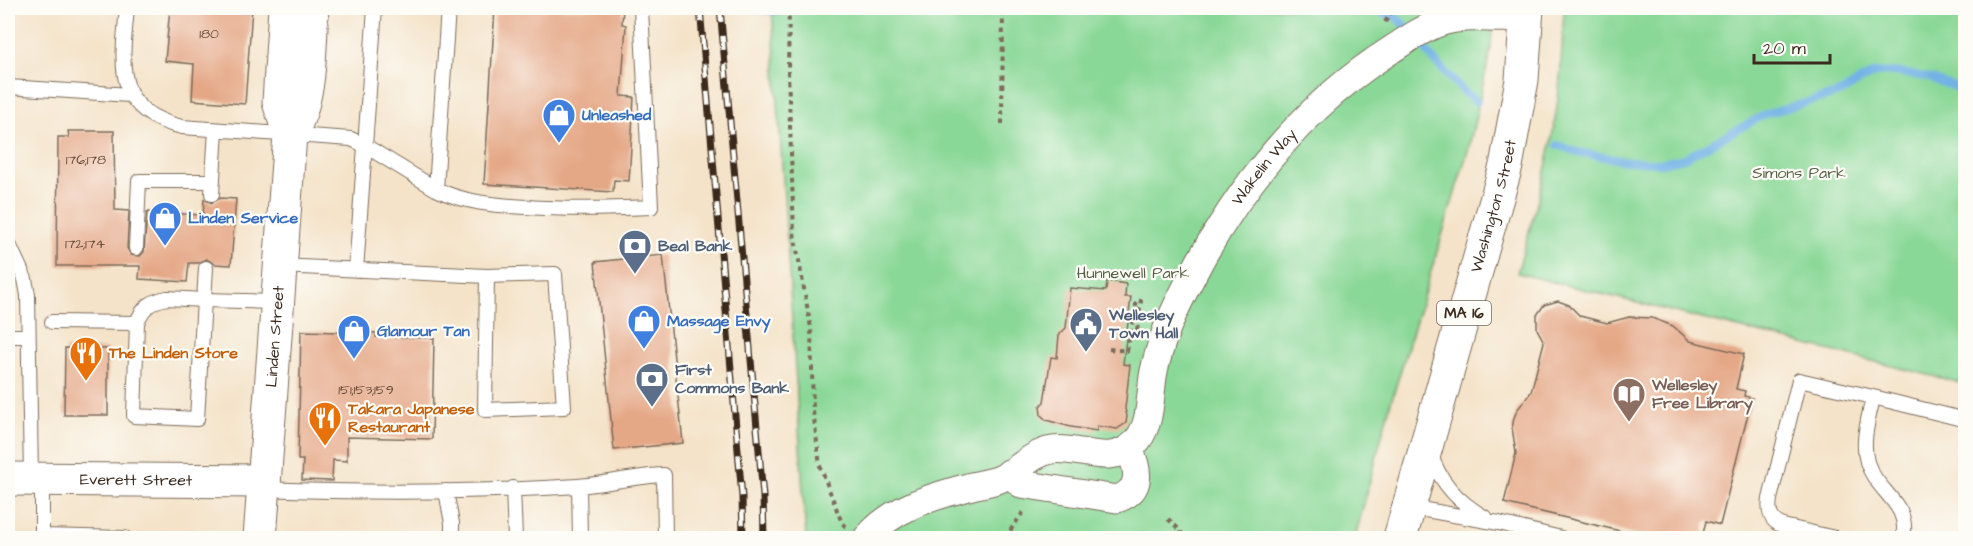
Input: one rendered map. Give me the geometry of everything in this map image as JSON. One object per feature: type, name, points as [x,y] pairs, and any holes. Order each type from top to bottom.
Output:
[{"type":"street","name":"Linden Street","points":[[285,8],[279,92],[281,112],[290,135]]},
{"type":"street","name":"Linden Street","points":[[260,538],[290,135],[300,115],[305,96],[312,8]]},
{"type":"street","name":"Wakelin Way","points":[[1129,448],[1143,431],[1148,417],[1154,370],[1167,328],[1201,260],[1245,189],[1271,156],[1308,116],[1366,67],[1413,36],[1438,23],[1454,19],[1527,13]]},
{"type":"street","name":"Washington Street","points":[[1400,538],[1506,166],[1519,100],[1527,13]]},
{"type":"street","points":[[858,535],[920,502],[999,479],[1032,458],[1053,450],[1098,455],[1116,454],[1129,448],[1136,463],[1137,480],[1129,492],[1117,499],[1021,484],[1009,473]]},
{"type":"street","name":"Everett Street","points":[[27,479],[264,485]]},
{"type":"lane","points":[[127,8],[124,80],[130,95],[148,113],[167,124],[216,130],[351,139],[436,189],[463,200],[485,204],[587,210],[651,207],[641,8]]},
{"type":"lane","points":[[356,270],[375,8]]},
{"type":"lane","points":[[436,189],[448,8]]},
{"type":"lane","points":[[8,87],[130,95]]},
{"type":"lane","points":[[136,248],[139,181],[212,188],[216,130]]},
{"type":"lane","points":[[8,242],[27,286],[27,479],[42,537],[126,538]]},
{"type":"lane","points":[[280,266],[487,276],[555,274],[564,407],[485,410],[487,276]]},
{"type":"lane","points":[[206,268],[204,300],[197,418],[134,416],[136,323],[145,308],[158,300],[204,300],[277,302]]},
{"type":"lane","points":[[52,322],[136,323]]},
{"type":"lane","points":[[8,336],[28,336]]},
{"type":"lane","points":[[1835,538],[1782,526],[1776,523],[1769,513],[1770,499],[1799,380],[1958,418]]},
{"type":"lane","points":[[1874,397],[1865,439],[1867,463],[1878,483],[1903,517],[1905,525],[1903,538]]},
{"type":"lane","points":[[1427,442],[1438,474],[1448,487],[1470,508],[1499,523]]},
{"type":"lane","points":[[264,485],[376,493],[579,486],[664,475],[665,538]]},
{"type":"lane","points":[[579,486],[580,538]]},
{"type":"lane","points":[[513,488],[515,538]]},
{"type":"lane","points":[[446,491],[452,523],[452,538]]},
{"type":"lane","points":[[1409,507],[1499,523],[1561,538]]},
{"type":"path","points":[[789,8],[794,233],[811,327],[813,411],[820,466],[842,523],[858,535]]},
{"type":"path","points":[[1002,124],[1003,8]]},
{"type":"path","points":[[1127,351],[1137,300],[1141,301],[1136,331],[1147,332]]},
{"type":"path","points":[[1109,349],[1136,352]]},
{"type":"path","points":[[1168,519],[1181,531],[1182,538]]},
{"type":"green space","name":"Hunnewell Park","points":[[772,8],[1493,8],[1491,48],[1469,147],[1388,412],[1355,538],[806,538]]},
{"type":"green space","name":"Simons Park","points":[[1564,8],[1965,8],[1965,384],[1517,273],[1551,145],[1560,82]]},
{"type":"building","points":[[170,8],[252,8],[245,104],[192,100],[194,64],[165,61]]},
{"type":"building","points":[[495,8],[623,8],[622,24],[626,25],[621,96],[634,97],[629,181],[614,180],[613,192],[484,184]]},
{"type":"building","points":[[68,131],[114,131],[115,210],[129,211],[127,248],[131,255],[140,256],[144,252],[147,212],[203,215],[204,199],[212,203],[220,198],[236,199],[231,265],[214,264],[207,259],[198,263],[189,263],[187,282],[139,279],[140,266],[57,266],[58,137],[69,137]]},
{"type":"building","points":[[663,255],[683,443],[614,450],[595,262]]},
{"type":"building","name":"Wellesley Town Hall","points":[[1107,281],[1126,284],[1125,297],[1131,297],[1123,364],[1130,365],[1125,409],[1126,423],[1117,429],[1097,426],[1097,431],[1046,420],[1041,415],[1040,406],[1044,402],[1051,357],[1057,358],[1059,335],[1066,328],[1070,288],[1106,291]]},
{"type":"building","name":"Wellesley Free Library","points":[[1558,301],[1569,305],[1580,316],[1607,323],[1629,317],[1652,318],[1673,326],[1690,341],[1744,354],[1736,389],[1745,391],[1744,396],[1752,398],[1720,525],[1706,521],[1702,538],[1649,538],[1504,503],[1516,453],[1512,428],[1514,418],[1517,410],[1531,392],[1544,342],[1537,329],[1537,315],[1544,305]]},
{"type":"building","points":[[301,331],[377,333],[376,337],[434,338],[432,439],[347,437],[347,461],[333,460],[332,481],[302,480],[303,460],[298,460]]},
{"type":"building","name":"The Linden Store","points":[[65,348],[108,349],[108,415],[64,415]]},
{"type":"waterway","points":[[754,9],[775,11],[793,8]]},
{"type":"waterway","points":[[1368,8],[1397,18],[1404,24],[1432,58],[1465,93],[1477,102]]},
{"type":"waterway","points":[[1558,145],[1577,152],[1627,161],[1661,163],[1685,158],[1766,114],[1840,93],[1874,73],[1894,72],[1926,77],[1966,91]]},
{"type":"railway","points":[[700,8],[742,497],[743,538]]},
{"type":"railway","points":[[720,8],[763,496],[764,538]]},
{"type":"place","name":"Unleashed","points":[[559,144]]},
{"type":"place","name":"Linden Service","points":[[165,247]]},
{"type":"place","name":"Beal Bank","points":[[635,275]]},
{"type":"place","name":"Massage Envy","points":[[644,350]]},
{"type":"place","name":"Wellesley Town Hall","points":[[1086,353]]},
{"type":"place","name":"Glamour Tan","points":[[354,360]]},
{"type":"place","name":"The Linden Store","points":[[86,382]]},
{"type":"place","name":"First Commons Bank","points":[[652,408]]},
{"type":"place","name":"Wellesley Free Library","points":[[1629,423]]},
{"type":"place","name":"Takara Japanese Restaurant","points":[[325,447]]}]
